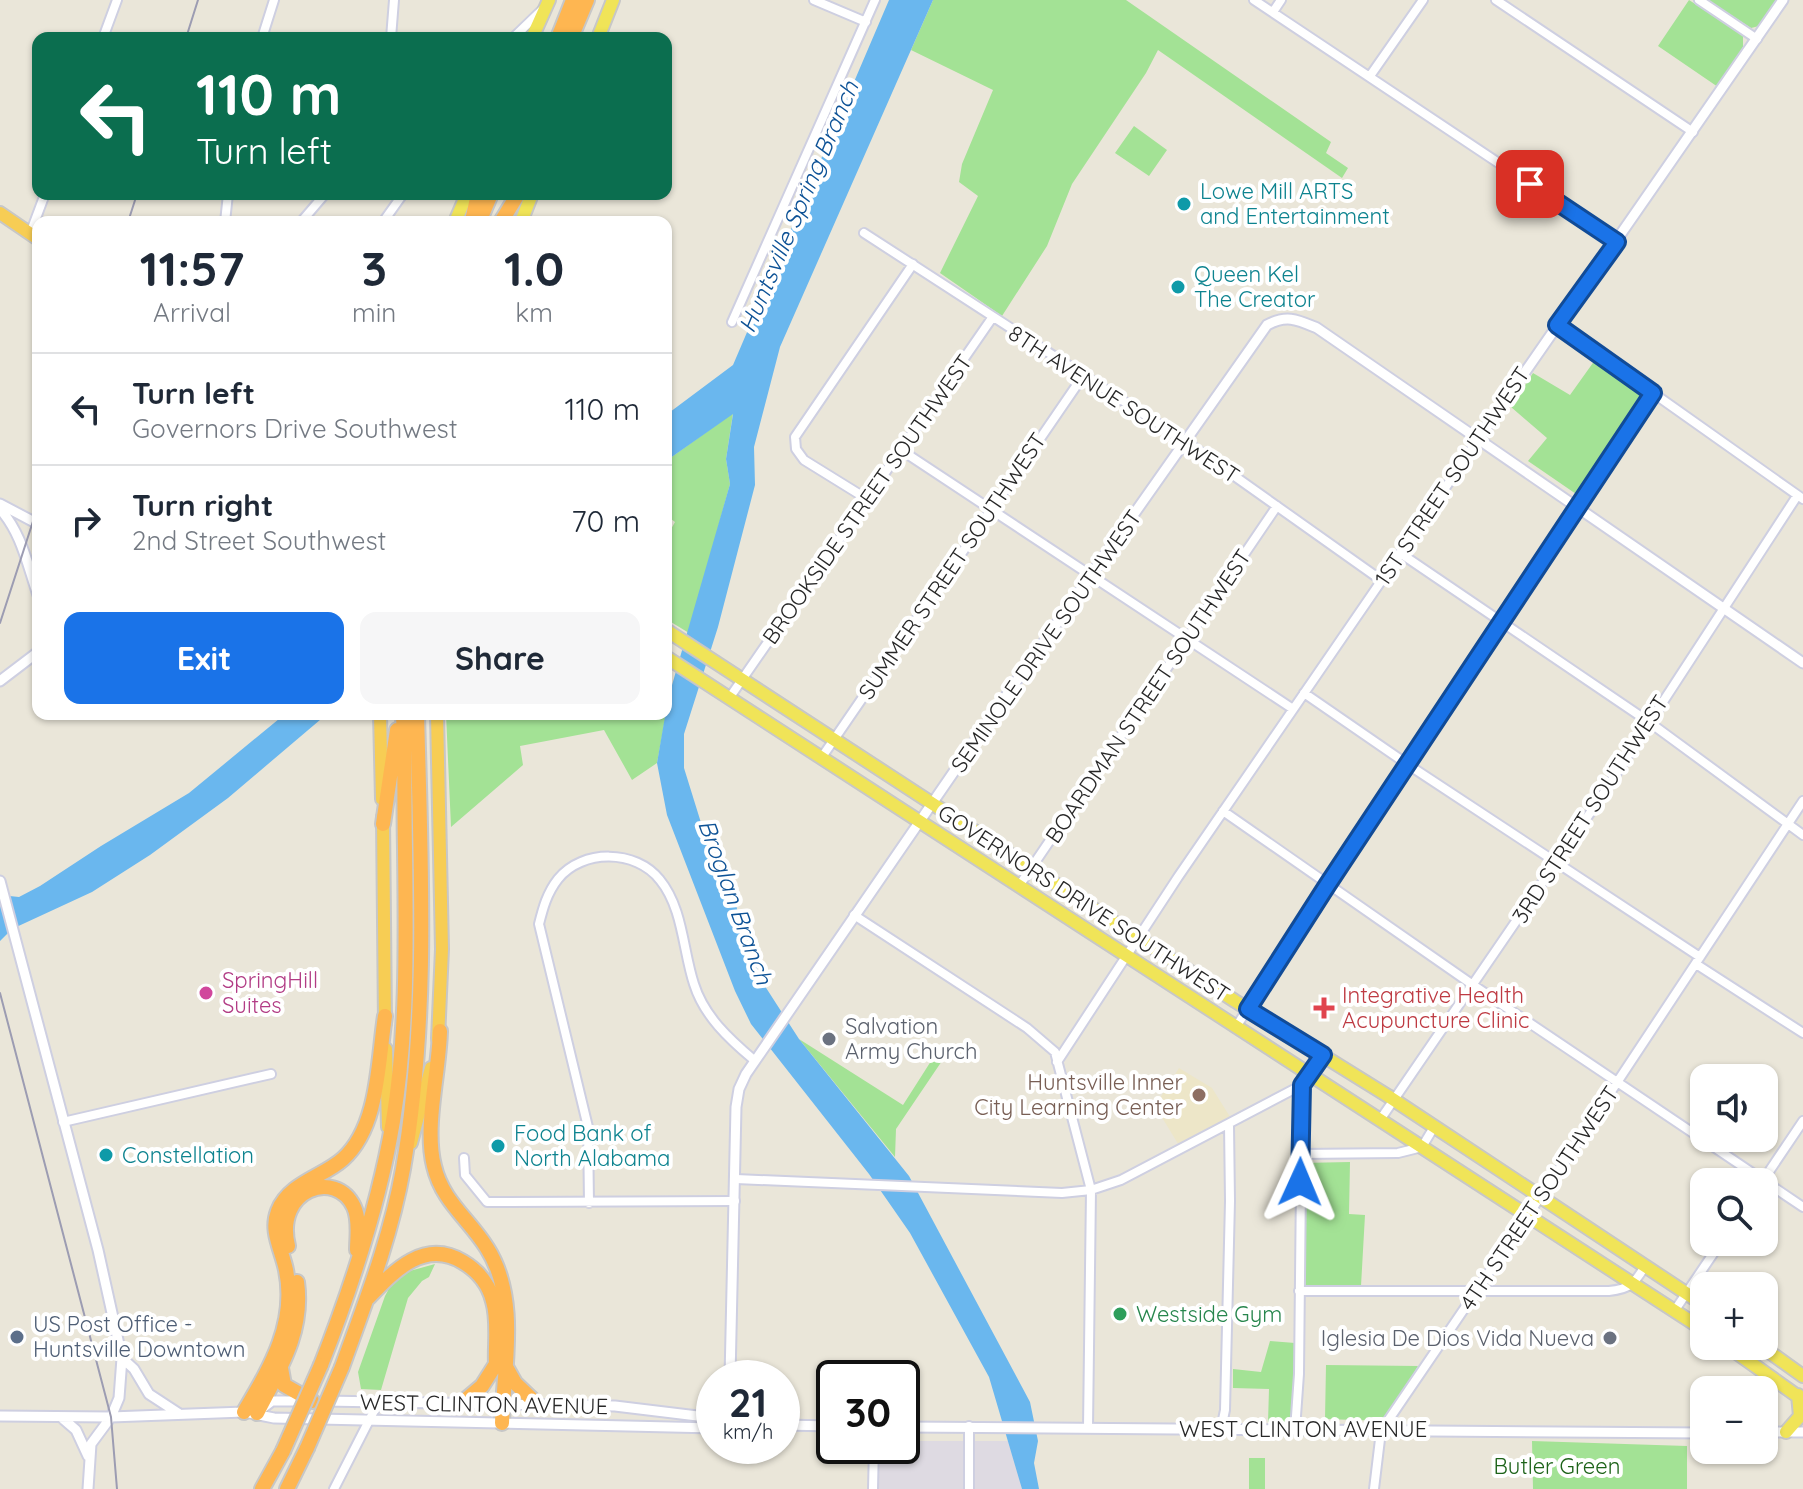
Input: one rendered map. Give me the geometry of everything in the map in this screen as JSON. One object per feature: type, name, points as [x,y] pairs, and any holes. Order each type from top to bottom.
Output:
[{"type":"highway","points":[[560,32],[573,0]]},
{"type":"highway","points":[[574,32],[587,0]]},
{"type":"highway","points":[[0,213],[32,236]]},
{"type":"highway","points":[[380,720],[388,1146]]},
{"type":"highway","points":[[383,824],[400,720]]},
{"type":"highway","points":[[262,1489],[283,1451],[321,1365],[356,1272],[388,1146],[400,1070],[405,993],[401,720]]},
{"type":"highway","points":[[402,1172],[417,1059],[422,980],[417,720]]},
{"type":"highway","points":[[437,720],[441,878],[440,1063],[431,1135],[432,1157],[445,1195],[487,1247],[500,1274],[507,1317],[500,1363],[482,1386],[463,1402]]},
{"type":"highway","points":[[250,1412],[285,1327],[288,1284],[275,1231],[277,1212],[292,1191],[341,1162],[363,1134],[371,1112],[385,1016]]},
{"type":"highway","points":[[287,1489],[342,1367],[365,1302],[420,1117],[440,1031]]},
{"type":"highway","points":[[250,1412],[281,1368],[290,1348],[297,1316],[297,1287],[284,1230],[287,1214],[297,1198],[314,1189],[327,1188],[338,1191],[351,1201],[357,1221],[356,1272]]},
{"type":"highway","points":[[365,1302],[393,1273],[414,1258],[432,1252],[458,1259],[480,1276],[493,1298],[496,1313],[500,1363],[498,1422]]},
{"type":"highway","points":[[500,1363],[536,1403]]},
{"type":"highway","points":[[281,1368],[284,1385],[312,1401]]},
{"type":"main road","points":[[600,32],[613,0]]},
{"type":"main road","points":[[535,32],[547,3]]},
{"type":"main road","name":"GOVERNORS DRIVE SOUTHWEST","points":[[672,634],[1690,1295]]},
{"type":"main road","name":"GOVERNORS DRIVE SOUTHWEST","points":[[672,661],[1690,1320]]},
{"type":"main road","points":[[1778,1358],[1803,1376]]},
{"type":"main road","points":[[1747,1360],[1800,1398],[1800,1416],[1786,1432]]},
{"type":"street","points":[[105,32],[117,0]]},
{"type":"street","points":[[264,32],[274,0]]},
{"type":"street","points":[[391,32],[394,0]]},
{"type":"street","points":[[814,0],[866,22]]},
{"type":"street","points":[[732,322],[875,0]]},
{"type":"street","points":[[1254,0],[1617,242]]},
{"type":"street","points":[[1273,12],[1281,0]]},
{"type":"street","points":[[1370,76],[1423,0]]},
{"type":"street","points":[[1496,0],[1693,132]]},
{"type":"street","points":[[1699,0],[1757,39]]},
{"type":"street","name":"1ST STREET SOUTHWEST","points":[[1057,1062],[1223,811],[1783,0]]},
{"type":"street","points":[[519,32],[547,3]]},
{"type":"street","points":[[306,216],[320,200]]},
{"type":"street","name":"8TH AVENUE SOUTHWEST","points":[[864,233],[1185,441],[1381,580]]},
{"type":"street","points":[[867,499],[804,460],[796,449],[795,437],[913,264]]},
{"type":"street","name":"BROOKSIDE STREET SOUTHWEST","points":[[730,697],[992,318]]},
{"type":"street","name":"SEMINOLE DRIVE SOUTHWEST","points":[[731,1360],[736,1107],[739,1089],[762,1048],[1257,336],[1267,325],[1280,318],[1317,328],[1478,440]]},
{"type":"street","points":[[1557,325],[1800,498]]},
{"type":"street","name":"SUMMER STREET SOUTHWEST","points":[[822,757],[1083,376]]},
{"type":"street","points":[[1236,1027],[1653,393]]},
{"type":"street","points":[[1478,440],[1803,663]]},
{"type":"street","points":[[901,450],[1293,709]]},
{"type":"street","name":"3RD STREET SOUTHWEST","points":[[1380,1120],[1800,498]]},
{"type":"street","points":[[0,506],[32,521]]},
{"type":"street","points":[[0,506],[15,529],[32,575]]},
{"type":"street","name":"BOARDMAN STREET SOUTHWEST","points":[[1019,886],[1277,506]]},
{"type":"street","points":[[1400,553],[1649,722],[1803,835]]},
{"type":"street","points":[[0,681],[32,657]]},
{"type":"street","points":[[1304,693],[1557,862],[1803,1033]]},
{"type":"street","name":"4TH STREET SOUTHWEST","points":[[1381,1431],[1617,1083],[1803,801]]},
{"type":"street","points":[[1223,811],[1743,1168]]},
{"type":"street","points":[[589,1203],[588,1127],[539,924],[546,899],[558,878],[577,863],[609,855],[634,862],[658,877],[673,901],[702,1003],[711,1017],[754,1060]]},
{"type":"street","points":[[1,885],[98,1250],[122,1358],[119,1398],[111,1417],[91,1444],[88,1489]]},
{"type":"street","points":[[854,915],[1027,1028],[1055,1052],[1091,1190],[1088,1428]]},
{"type":"street","points":[[736,1179],[1062,1193],[1091,1190],[1121,1180],[1302,1085],[1323,1055]]},
{"type":"street","points":[[63,1122],[271,1074]]},
{"type":"street","points":[[1295,1430],[1299,1374],[1302,1085]]},
{"type":"street","points":[[1771,1168],[1803,1121]]},
{"type":"street","points":[[1221,1429],[1225,1410],[1229,1125]]},
{"type":"street","points":[[1300,1154],[1398,1153],[1422,1147],[1434,1127]]},
{"type":"street","points":[[464,1158],[465,1175],[487,1202],[735,1201]]},
{"type":"street","points":[[1778,1191],[1803,1207]]},
{"type":"street","points":[[1675,1310],[1711,1256]]},
{"type":"street","points":[[1299,1291],[1609,1291],[1634,1285],[1645,1266]]},
{"type":"street","points":[[122,1358],[134,1369],[149,1394],[178,1413]]},
{"type":"street","name":"WEST CLINTON AVENUE","points":[[250,1412],[272,1401],[499,1402],[615,1406],[696,1416]]},
{"type":"street","points":[[334,1489],[378,1403]]},
{"type":"street","name":"WEST CLINTON AVENUE","points":[[0,1416],[111,1417],[250,1412],[274,1418],[696,1428]]},
{"type":"street","points":[[61,1417],[76,1430],[89,1457]]},
{"type":"street","points":[[969,1426],[969,1489]]},
{"type":"street","name":"WEST CLINTON AVENUE","points":[[920,1427],[1690,1433]]},
{"type":"street","points":[[1374,1489],[1381,1431]]},
{"type":"street","points":[[1778,1432],[1803,1432]]},
{"type":"street","points":[[873,1489],[874,1464]]},
{"type":"shaded area","points":[[1179,1068],[1212,1088],[1232,1120],[1180,1147],[1155,1106]]},
{"type":"shaded area","points":[[920,1441],[1008,1441],[1022,1489],[877,1489],[878,1464],[920,1464]]},
{"type":"green space","points":[[933,0],[1126,0],[1331,142],[1326,153],[1348,168],[1342,178],[1158,50],[1072,184],[1047,246],[1002,316],[940,273],[978,196],[959,182],[962,164],[993,90],[911,50]]},
{"type":"green space","points":[[1689,0],[1743,35],[1743,47],[1718,87],[1658,46]]},
{"type":"green space","points":[[1708,0],[1776,0],[1759,26],[1751,28]]},
{"type":"green space","points":[[1134,126],[1167,150],[1149,176],[1115,153]]},
{"type":"green space","points":[[1595,360],[1646,394],[1579,496],[1528,461],[1547,438],[1511,407],[1533,373],[1570,395]]},
{"type":"green space","points":[[733,413],[726,459],[730,484],[689,633],[672,623],[672,527],[675,522],[672,520],[672,457]]},
{"type":"green space","points":[[446,720],[665,720],[657,763],[632,780],[604,730],[520,746],[523,765],[451,827]]},
{"type":"green space","points":[[799,1039],[903,1105],[940,1047],[948,1052],[896,1129],[895,1157]]},
{"type":"green space","points":[[1350,1162],[1349,1214],[1365,1215],[1361,1286],[1305,1285],[1302,1163]]},
{"type":"green space","points":[[435,1264],[429,1277],[408,1298],[381,1390],[361,1389],[358,1372],[392,1283],[406,1272]]},
{"type":"green space","points":[[1270,1341],[1295,1343],[1296,1422],[1268,1422],[1269,1389],[1233,1388],[1233,1369],[1261,1372]]},
{"type":"green space","points":[[1326,1365],[1418,1366],[1385,1421],[1325,1419]]},
{"type":"green space","name":"Butler Green","points":[[1532,1441],[1687,1446],[1687,1489],[1533,1489]]},
{"type":"green space","points":[[1249,1458],[1265,1458],[1265,1489],[1249,1489]]},
{"type":"water","points":[[889,0],[933,0],[780,347],[754,447],[755,485],[718,627],[684,734],[684,768],[702,826],[731,891],[761,980],[799,1039],[909,1176],[1030,1402],[1038,1441],[1034,1463],[1039,1489],[1022,1489],[989,1377],[910,1233],[869,1174],[751,1024],[735,991],[667,815],[657,763],[664,720],[672,720],[672,685],[730,484],[726,459],[733,414],[672,457],[672,411],[733,365]]},
{"type":"water","points":[[278,720],[320,720],[228,798],[150,855],[92,892],[12,929],[0,941],[0,895],[19,897],[40,886],[189,793]]},
{"type":"railway","points":[[188,32],[198,0]]},
{"type":"railway","points":[[130,216],[135,200]]},
{"type":"railway","points":[[0,623],[32,524]]},
{"type":"railway","points":[[0,993],[111,1417],[117,1489]]},
{"type":"place","name":"Lowe Mill ARTS and Entertainment","points":[[1184,204]]},
{"type":"place","name":"Queen Kel The Creator","points":[[1178,287]]},
{"type":"place","name":"SpringHill Suites","points":[[206,993]]},
{"type":"place","name":"Integrative Health Acupuncture Clinic","points":[[1324,1008]]},
{"type":"place","name":"Salvation Army Church","points":[[829,1039]]},
{"type":"place","name":"Huntsville Inner City Learning Center","points":[[1199,1095]]},
{"type":"place","name":"Food Bank of North Alabama","points":[[498,1146]]},
{"type":"place","name":"Constellation","points":[[106,1155]]},
{"type":"place","name":"Westside Gym","points":[[1120,1314]]},
{"type":"place","name":"US Post Office - Huntsville Downtown","points":[[17,1337]]},
{"type":"place","name":"Iglesia De Dios Vida Nueva","points":[[1610,1338]]},
{"type":"route","points":[[1300,1182],[1302,1085],[1323,1055],[1248,1009],[1653,393],[1557,325],[1617,242],[1530,184]]},
{"type":"water label","name":"Huntsville Spring Branch","points":[[799,207]]},
{"type":"water label","name":"Broglan Branch","points":[[735,902]]}]
